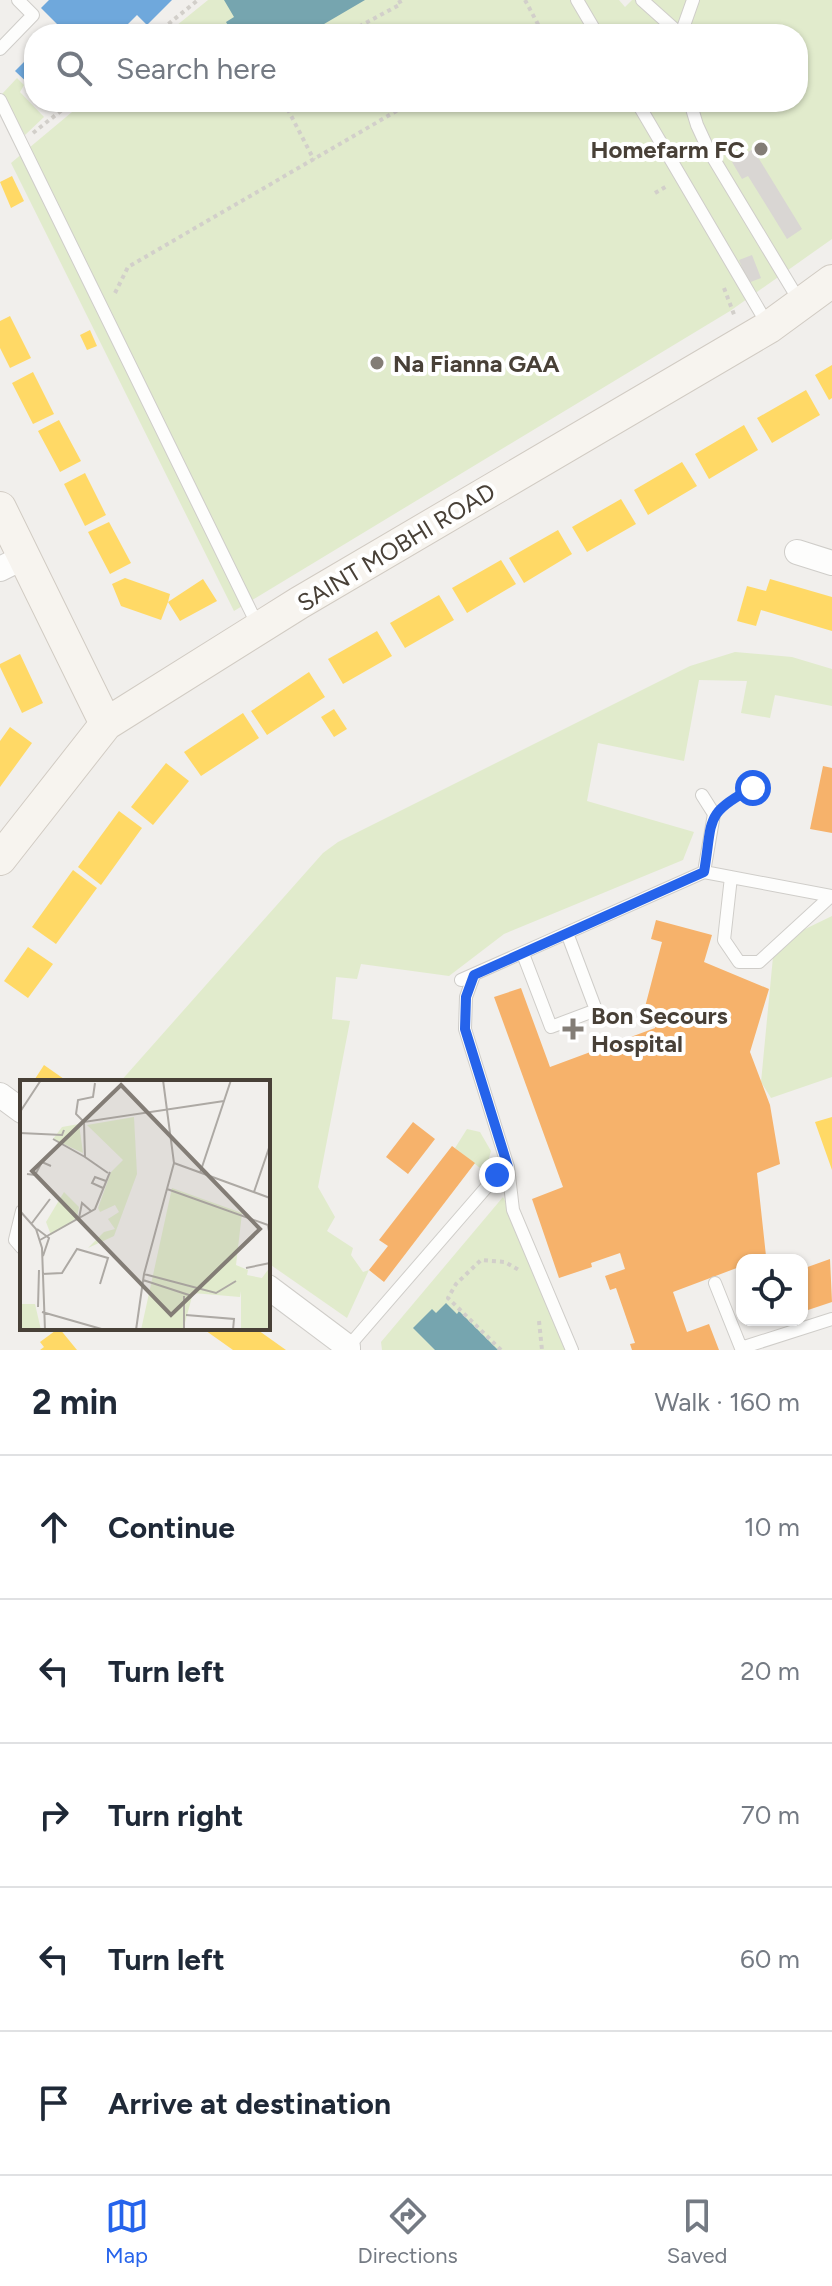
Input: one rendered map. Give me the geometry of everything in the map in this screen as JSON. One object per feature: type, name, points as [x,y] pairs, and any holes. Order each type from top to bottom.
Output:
[{"type":"main road","name":"SAINT MOBHI ROAD","points":[[0,859],[106,724],[259,628],[769,327],[832,281]]},
{"type":"main road","points":[[0,508],[12,563],[106,724]]},
{"type":"street","points":[[797,552],[832,563]]},
{"type":"street","points":[[0,1095],[20,1110]]},
{"type":"street","points":[[270,1289],[348,1348]]},
{"type":"lane","points":[[18,0],[33,15],[24,24]]},
{"type":"lane","points":[[577,0],[591,24]]},
{"type":"lane","points":[[642,0],[670,24]]},
{"type":"lane","points":[[685,24],[693,0]]},
{"type":"lane","points":[[0,49],[24,24]]},
{"type":"lane","points":[[0,100],[259,628]]},
{"type":"lane","points":[[643,112],[769,327]]},
{"type":"lane","points":[[694,112],[709,151],[801,304]]},
{"type":"lane","points":[[702,795],[714,814],[704,872]]},
{"type":"lane","points":[[461,980],[704,872],[832,896]]},
{"type":"lane","points":[[731,877],[724,940],[739,962],[759,962],[832,896]]},
{"type":"lane","points":[[523,954],[551,1027],[596,1010],[567,933]]},
{"type":"lane","points":[[474,975],[466,997],[465,1029],[508,1167],[513,1210],[572,1350]]},
{"type":"lane","points":[[348,1348],[497,1175],[508,1167]]},
{"type":"lane","points":[[20,1219],[15,1240],[20,1246]]},
{"type":"lane","points":[[715,1283],[741,1348],[832,1319]]},
{"type":"path","points":[[168,24],[198,0]]},
{"type":"path","points":[[364,24],[401,4],[399,0]]},
{"type":"path","points":[[525,0],[538,24]]},
{"type":"path","points":[[289,112],[314,160]]},
{"type":"path","points":[[112,299],[128,267],[395,112]]},
{"type":"path","points":[[655,193],[672,182]]},
{"type":"path","points":[[714,814],[725,802],[753,788],[758,778]]},
{"type":"path","points":[[501,1350],[448,1298],[456,1284],[481,1260],[505,1262],[528,1276]]},
{"type":"path","points":[[537,1312],[542,1350]]},
{"type":"green space","name":"Na Fianna GAA","points":[[208,0],[619,0],[625,7],[632,0],[832,0],[832,239],[730,311],[234,611],[11,163],[72,112],[808,112],[808,24],[178,24]]},
{"type":"green space","points":[[17,78],[24,85],[20,92],[24,96],[24,112],[39,112],[44,117],[25,135],[2,94]]},
{"type":"green space","points":[[735,652],[792,657],[832,669],[832,706],[775,695],[770,718],[741,713],[747,681],[699,680],[684,761],[598,743],[587,801],[694,832],[683,860],[504,934],[449,976],[361,964],[357,979],[336,977],[332,1019],[350,1021],[318,1187],[335,1217],[327,1231],[353,1248],[351,1255],[363,1272],[369,1270],[347,1318],[270,1264],[270,1080],[122,1080],[323,853],[338,842],[690,666]]},
{"type":"green space","points":[[832,916],[832,1077],[771,1098],[761,1082],[773,957],[801,931]]},
{"type":"green space","points":[[467,1129],[480,1132],[491,1151],[485,1172],[455,1148]]},
{"type":"green space","points":[[503,1197],[552,1293],[566,1350],[382,1350],[381,1342]]},
{"type":"building: Homes","points":[[12,176],[24,201],[11,208],[0,182]]},
{"type":"building: Homes","points":[[10,316],[31,358],[10,368],[0,348],[0,321]]},
{"type":"building: Homes","points":[[90,330],[97,346],[87,350],[80,335]]},
{"type":"building: Homes","points":[[832,365],[832,398],[829,400],[815,375]]},
{"type":"building: Homes","points":[[33,372],[54,414],[33,424],[12,383]]},
{"type":"building: Homes","points":[[806,390],[820,415],[772,443],[757,418]]},
{"type":"building: Homes","points":[[59,420],[81,461],[60,472],[38,431]]},
{"type":"building: Homes","points":[[744,425],[758,450],[709,479],[695,454]]},
{"type":"building: Homes","points":[[682,462],[697,486],[648,515],[634,490]]},
{"type":"building: Homes","points":[[85,473],[106,515],[85,526],[64,484]]},
{"type":"building: Homes","points":[[621,499],[636,524],[587,552],[572,527]]},
{"type":"building: Homes","points":[[109,522],[131,563],[110,574],[88,532]]},
{"type":"building: Homes","points":[[558,530],[572,554],[524,583],[509,558]]},
{"type":"building: Homes","points":[[501,560],[516,584],[467,613],[452,588]]},
{"type":"building: Homes","points":[[125,578],[170,594],[161,620],[121,606],[112,584]]},
{"type":"building: Homes","points":[[203,579],[217,601],[180,621],[168,602]]},
{"type":"building: Homes","points":[[770,579],[832,597],[832,631],[761,610],[756,626],[737,621],[747,586],[766,591]]},
{"type":"building: Homes","points":[[439,595],[454,620],[405,648],[390,623]]},
{"type":"building: Homes","points":[[377,631],[392,656],[343,684],[328,659]]},
{"type":"building: Homes","points":[[20,654],[43,703],[22,713],[0,667],[0,664]]},
{"type":"building: Homes","points":[[309,672],[325,697],[267,735],[251,711]]},
{"type":"building: Homes","points":[[334,709],[347,729],[334,737],[321,717]]},
{"type":"building: Homes","points":[[243,713],[259,738],[201,776],[184,752]]},
{"type":"building: Homes","points":[[10,727],[32,743],[0,787],[0,741]]},
{"type":"building: Homes","points":[[166,763],[189,781],[153,825],[131,807]]},
{"type":"building: Homes","points":[[119,811],[142,828],[101,885],[78,867]]},
{"type":"building: Homes","points":[[73,870],[97,888],[56,944],[32,927]]},
{"type":"building: Homes","points":[[28,947],[53,964],[28,998],[4,981]]},
{"type":"building: Homes","points":[[44,1065],[66,1080],[34,1080]]},
{"type":"building: Homes","points":[[832,1117],[832,1170],[815,1122]]},
{"type":"building: Homes","points":[[61,1330],[77,1350],[40,1350],[44,1347],[40,1342]]},
{"type":"building: Homes","points":[[205,1330],[258,1330],[286,1350],[233,1350]]},
{"type":"building: Schools","points":[[49,0],[172,0],[148,24],[137,15],[128,24],[57,24],[41,8]]},
{"type":"building: Schools","points":[[24,62],[24,80],[15,71]]},
{"type":"building: Health","points":[[823,766],[832,768],[832,833],[810,829]]},
{"type":"building: Health","points":[[656,920],[712,935],[704,962],[769,989],[750,1052],[770,1105],[780,1164],[757,1173],[766,1254],[736,1254],[736,1268],[673,1292],[687,1332],[709,1324],[719,1350],[632,1350],[630,1344],[635,1343],[616,1288],[610,1290],[605,1276],[625,1269],[620,1253],[559,1278],[532,1199],[563,1187],[494,997],[521,988],[550,1067],[655,1028],[659,1011],[645,1007],[662,942],[651,939]]},
{"type":"building: Health","points":[[413,1122],[435,1139],[408,1174],[386,1157]]},
{"type":"building: Health","points":[[452,1146],[475,1163],[384,1282],[369,1270],[388,1246],[379,1240]]},
{"type":"building: Health","points":[[830,1259],[832,1302],[808,1310],[808,1267]]},
{"type":"building: Public","points":[[224,0],[365,0],[324,24],[227,24],[234,17]]},
{"type":"building: Public","points":[[446,1303],[457,1314],[459,1311],[498,1350],[435,1350],[413,1328],[432,1309],[436,1313]]},
{"type":"building: Other","points":[[753,149],[802,229],[787,239],[748,176],[742,179],[732,162]]},
{"type":"building: Other","points":[[752,255],[761,278],[748,283],[739,260]]},
{"type":"place","name":"Homefarm FC","points":[[761,149]]},
{"type":"place","name":"Na Fianna GAA","points":[[377,363]]},
{"type":"place","name":"Bon Secours Hospital","points":[[573,1029]]},
{"type":"route","points":[[497,1175],[508,1167],[465,1029],[466,997],[474,975],[704,872],[714,814],[725,802],[753,788]]}]
